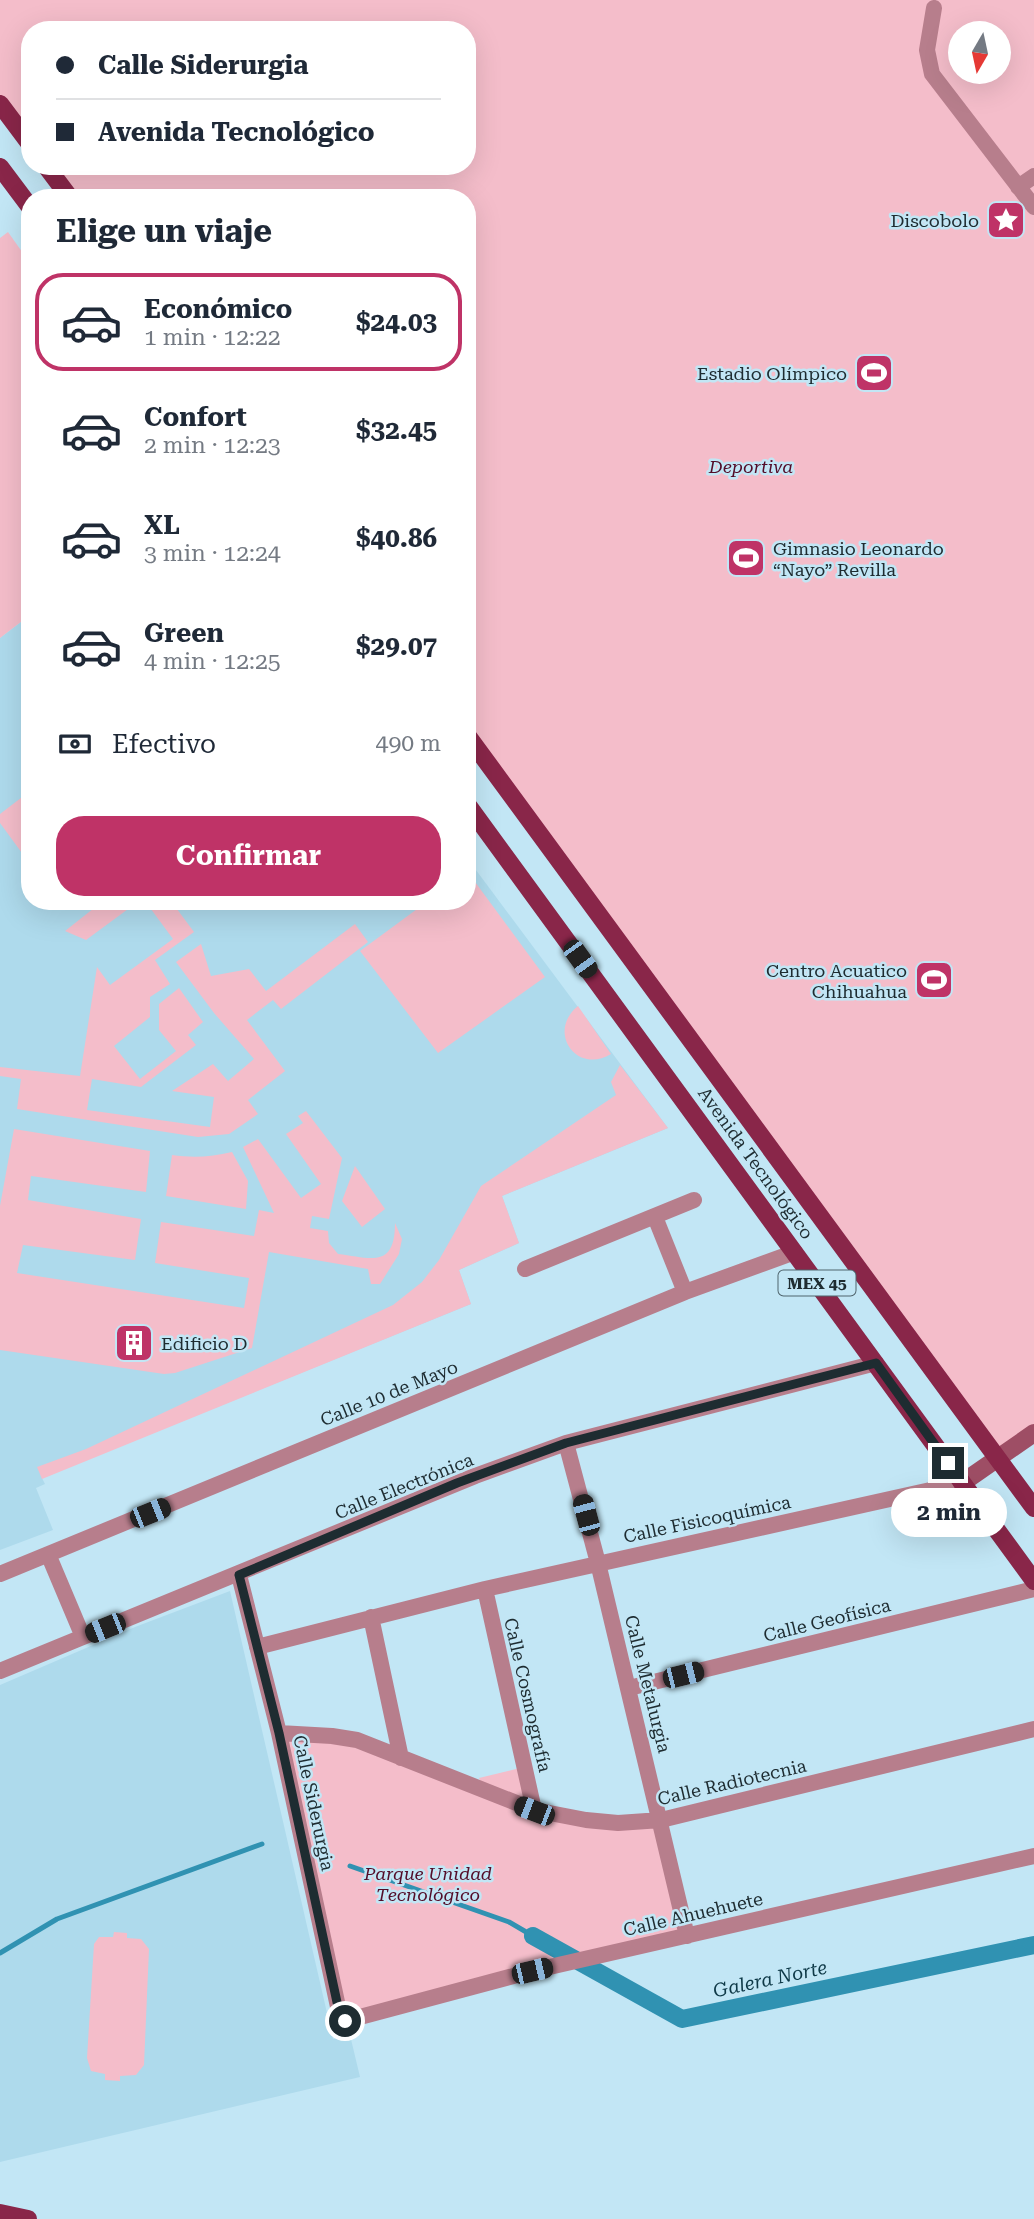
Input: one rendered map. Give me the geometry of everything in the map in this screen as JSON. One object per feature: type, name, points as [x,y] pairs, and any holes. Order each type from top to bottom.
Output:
[{"type":"main road","points":[[0,104],[21,132]]},
{"type":"main road","points":[[0,167],[21,195]]},
{"type":"main road","name":"Avenida Tecnológico","points":[[476,747],[1034,1507]]},
{"type":"main road","name":"Avenida Tecnológico","points":[[476,816],[1034,1581]]},
{"type":"main road","points":[[962,1483],[1034,1433]]},
{"type":"main road","points":[[0,2213],[28,2219]]},
{"type":"street","points":[[934,8],[927,50],[932,74],[1034,207]]},
{"type":"street","points":[[1018,187],[1034,176]]},
{"type":"street","points":[[525,1269],[694,1200]]},
{"type":"street","points":[[655,1217],[685,1293]]},
{"type":"street","name":"Calle 10 de Mayo","points":[[0,1574],[685,1293],[795,1252]]},
{"type":"street","name":"Calle Electrónica","points":[[0,1671],[239,1575],[464,1480],[566,1443],[876,1363]]},
{"type":"street","name":"Calle Metalurgia","points":[[566,1443],[629,1688],[687,1936]]},
{"type":"street","name":"Calle Fisicoquímica","points":[[257,1647],[485,1589],[962,1483]]},
{"type":"street","points":[[48,1555],[83,1637]]},
{"type":"street","name":"Calle Siderurgia","points":[[239,1575],[279,1733],[341,2018],[348,2021],[362,2018]]},
{"type":"street","name":"Calle Cosmografía","points":[[485,1589],[534,1811]]},
{"type":"street","name":"Calle Geofísica","points":[[629,1688],[1034,1589]]},
{"type":"street","points":[[371,1617],[401,1758]]},
{"type":"street","name":"Calle Radiotecnia","points":[[279,1733],[345,1737],[534,1811],[586,1821],[618,1823],[661,1820],[1034,1729]]},
{"type":"street","name":"Calle Ahuehuete","points":[[362,2018],[532,1971],[1034,1856]]},
{"type":"shaded area","points":[[21,622],[21,910],[476,910],[476,870],[668,1128],[502,1196],[519,1243],[459,1270],[471,1304],[42,1478],[45,1484],[36,1488],[53,1530],[0,1550],[0,638]]},
{"type":"shaded area","points":[[230,1591],[333,2039],[350,2035],[360,2077],[0,2162],[0,1685],[135,1627]]},
{"type":"green space","name":"Deportiva","points":[[0,0],[1034,0],[1034,1433],[999,1458],[476,747],[476,189],[66,189],[55,175],[476,175],[476,21],[21,21],[21,128],[0,99]]},
{"type":"green space","points":[[8,232],[21,250],[21,622],[0,638],[0,238]]},
{"type":"green space","points":[[21,798],[21,852],[0,823],[0,814]]},
{"type":"green space","points":[[476,883],[545,977],[438,1053],[360,951],[416,910],[476,910]]},
{"type":"green space","points":[[92,910],[127,910],[86,940],[65,931]]},
{"type":"green space","points":[[152,910],[178,910],[194,932],[155,960],[170,984],[150,997],[150,1017],[114,1046],[140,1079],[176,1051],[159,1030],[159,1004],[179,988],[203,1022],[188,1035],[196,1045],[141,1087],[92,1079],[87,1110],[210,1127],[214,1097],[172,1091],[213,1064],[228,1081],[254,1059],[214,1013],[176,962],[201,944],[211,976],[249,969],[266,991],[355,924],[368,942],[281,1009],[273,1000],[247,1020],[285,1071],[248,1100],[258,1114],[229,1134],[198,1137],[17,1109],[21,1079],[0,1076],[0,1067],[80,1076],[97,967],[110,985],[173,939]]},
{"type":"green space","points":[[578,1006],[611,1054],[599,1059],[587,1059],[570,1048],[565,1038],[565,1027],[569,1016]]},
{"type":"green space","points":[[620,1065],[668,1128],[502,1196],[519,1243],[459,1270],[471,1304],[42,1479],[37,1467],[86,1449],[393,1305],[422,1282],[439,1260],[481,1186],[616,1095],[611,1082]]},
{"type":"green space","points":[[306,1111],[342,1158],[329,1219],[312,1216],[310,1228],[328,1231],[329,1243],[338,1254],[371,1258],[386,1254],[391,1248],[395,1223],[402,1239],[399,1254],[380,1284],[371,1284],[368,1269],[269,1252],[252,1348],[175,1373],[164,1374],[0,1350],[0,1206],[14,1129],[150,1151],[146,1192],[31,1176],[28,1200],[141,1219],[135,1260],[23,1245],[17,1273],[244,1308],[249,1278],[155,1263],[161,1222],[254,1236],[259,1210],[274,1213],[243,1147],[258,1139],[301,1198],[321,1184],[286,1134],[303,1123],[298,1116]]},
{"type":"green space","points":[[232,1152],[248,1181],[246,1209],[166,1196],[172,1155],[202,1156]]},
{"type":"green space","points":[[355,1166],[385,1209],[362,1227],[342,1201]]},
{"type":"green space","name":"Parque Unidad Tecnológico","points":[[279,1728],[354,1735],[483,1787],[479,1778],[524,1767],[533,1802],[584,1817],[660,1822],[681,1932],[344,2020]]},
{"type":"green space","points":[[114,1932],[127,1933],[127,1938],[141,1939],[149,1949],[144,2065],[136,2075],[120,2076],[120,2081],[105,2080],[105,2074],[91,2071],[87,2058],[94,1944],[99,1937],[113,1937]]},
{"type":"waterway","points":[[0,1953],[57,1919],[262,1844]]},
{"type":"waterway","points":[[350,1866],[509,1922],[533,1936]]},
{"type":"waterway","name":"Galera Norte","points":[[533,1936],[682,2019],[1034,1945]]},
{"type":"place","name":"Discobolo","points":[[1006,220]]},
{"type":"place","name":"Estadio Olímpico","points":[[874,373]]},
{"type":"place","name":"Gimnasio Leonardo “Nayo” Revilla","points":[[746,558]]},
{"type":"place","name":"Centro Acuatico Chihuahua","points":[[934,980]]},
{"type":"place","name":"Edificio D","points":[[134,1343]]},
{"type":"route","points":[[345,2021],[340,2016],[279,1733],[239,1575],[457,1483],[566,1443],[876,1363],[948,1463]]}]
